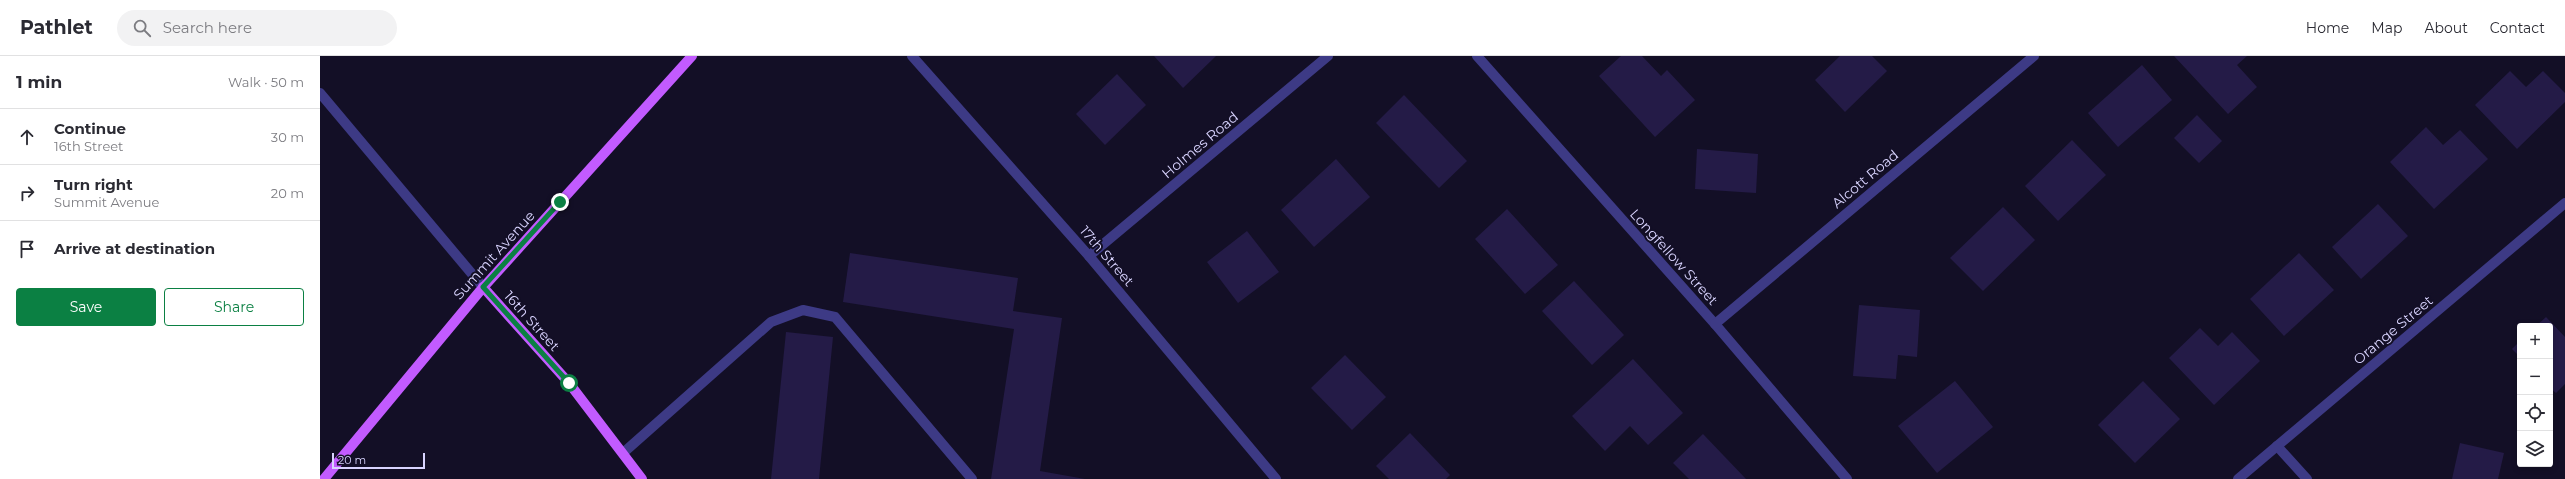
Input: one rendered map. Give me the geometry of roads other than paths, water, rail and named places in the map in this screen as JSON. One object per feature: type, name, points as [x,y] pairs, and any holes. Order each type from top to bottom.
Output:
[{"type":"main road","name":"Summit Avenue","points":[[324,479],[483,287],[692,56]]},
{"type":"main road","name":"16th Street","points":[[483,287],[569,383],[642,479]]},
{"type":"street","name":"17th Street","points":[[912,56],[1089,256],[1276,479]]},
{"type":"street","name":"Holmes Road","points":[[1089,256],[1328,56]]},
{"type":"street","name":"Longfellow Street","points":[[1477,56],[1715,324],[1847,479]]},
{"type":"street","name":"Alcott Road","points":[[1715,324],[2034,56]]},
{"type":"street","name":"16th Street","points":[[320,93],[483,287]]},
{"type":"street","name":"Orange Street","points":[[2238,479],[2565,202]]},
{"type":"street","points":[[623,453],[771,322],[803,310],[835,318],[972,479]]},
{"type":"street","points":[[2277,446],[2307,479]]}]
